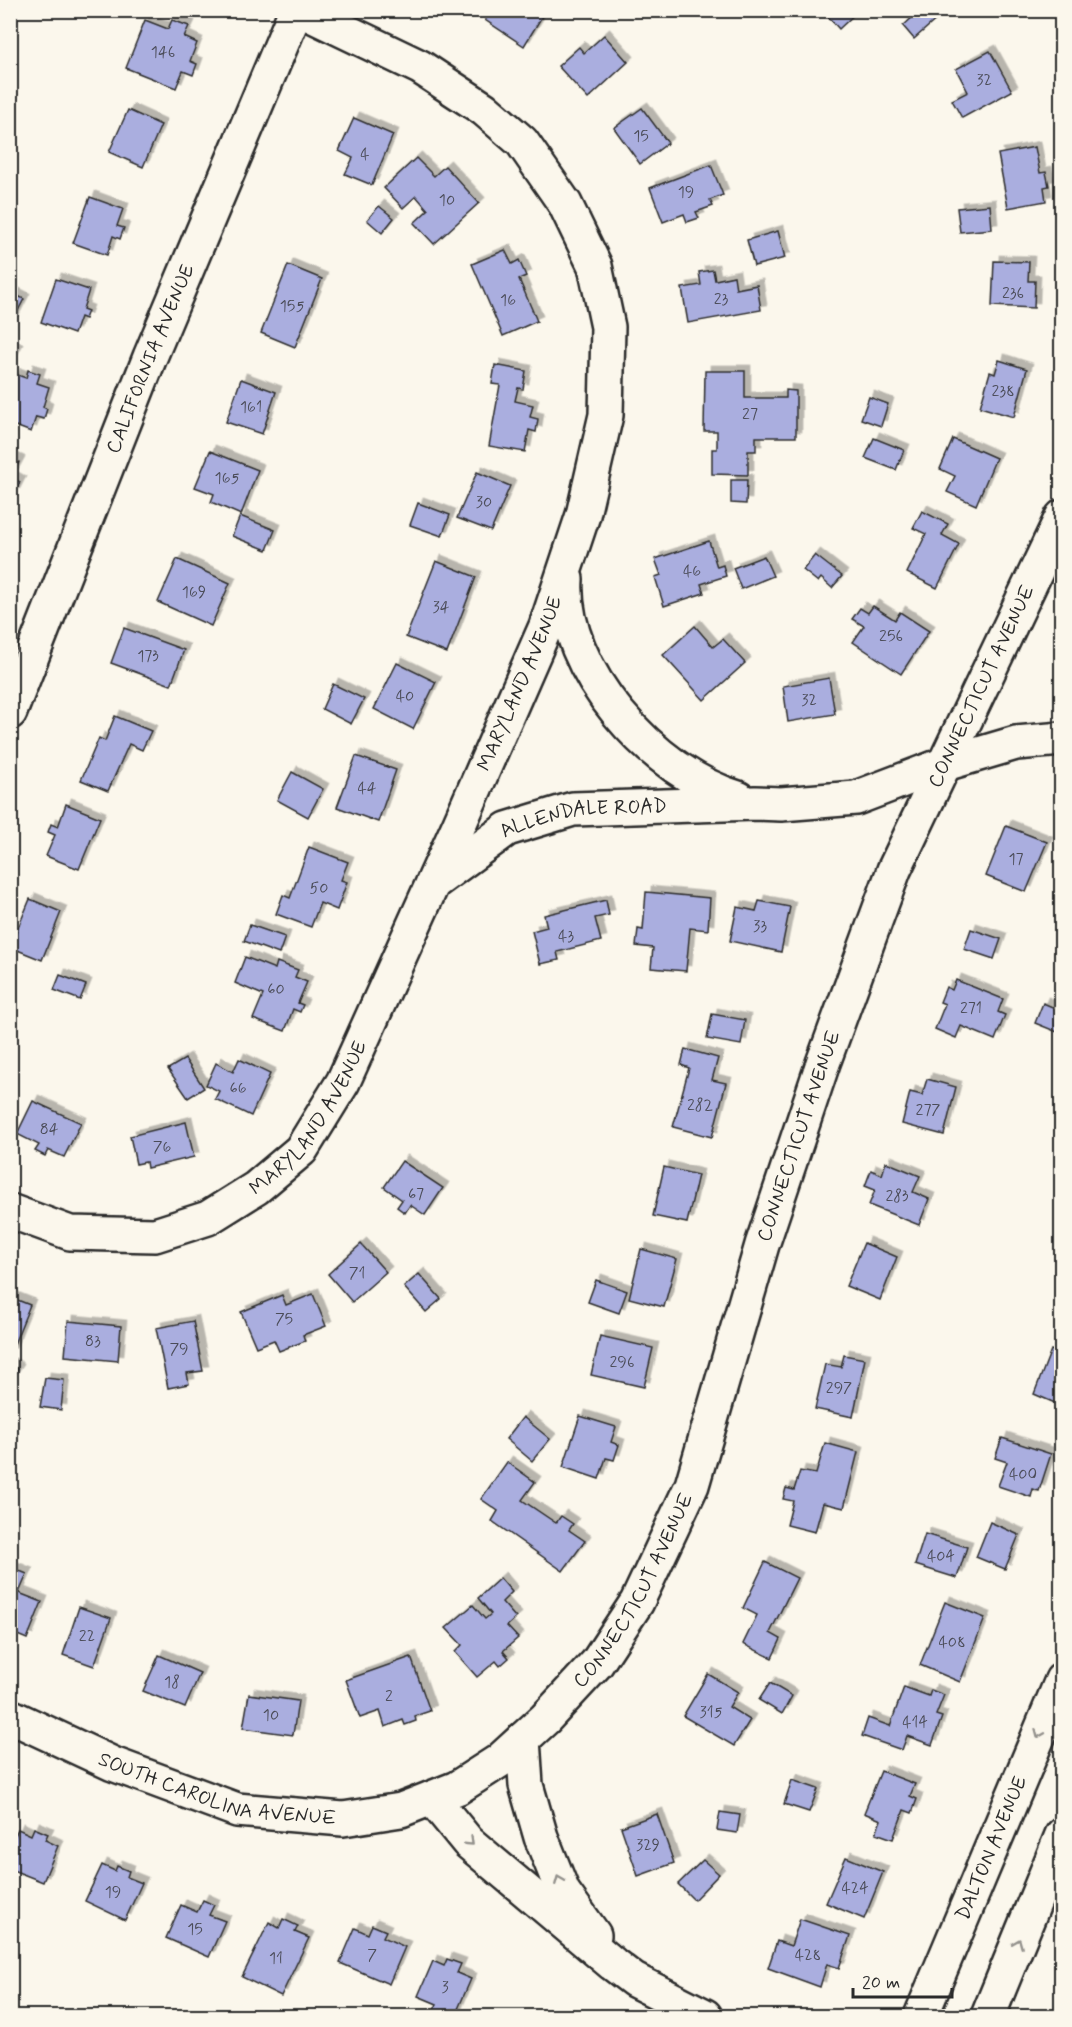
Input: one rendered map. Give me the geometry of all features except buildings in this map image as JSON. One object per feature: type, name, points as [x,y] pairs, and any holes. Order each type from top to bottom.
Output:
[{"type":"street","name":"CALIFORNIA AVENUE","points":[[10,712],[150,357],[296,10]]},
{"type":"street","name":"MARYLAND AVENUE","points":[[10,1211],[70,1233],[155,1235],[208,1218],[256,1188],[301,1150],[343,1082],[431,886],[546,626],[582,515],[606,415],[608,327],[595,266],[565,204],[522,142],[484,109],[420,67],[301,10]]},
{"type":"street","name":"CONNECTICUT AVENUE","points":[[432,1798],[457,1788],[498,1761],[523,1739],[597,1663],[637,1602],[692,1485],[762,1245],[823,1063],[894,870],[1062,517]]},
{"type":"street","name":"ALLENDALE ROAD","points":[[568,559],[566,592],[570,622],[581,654],[620,714],[668,761],[695,780],[722,793],[755,803]]},
{"type":"street","name":"ALLENDALE ROAD","points":[[431,886],[468,856],[507,830],[573,809],[781,804],[856,798],[945,764],[1016,743],[1062,739]]},
{"type":"street","name":"DALTON AVENUE","points":[[921,2016],[1062,1680]]},
{"type":"street","name":"SOUTH CAROLINA AVENUE","points":[[10,1716],[113,1764],[237,1810],[343,1819],[402,1809],[432,1798]]},
{"type":"street","points":[[523,1739],[526,1785],[541,1837],[564,1892],[613,1964]]},
{"type":"street","points":[[432,1798],[468,1842],[503,1870],[541,1906],[613,1964],[634,1980],[705,2016]]},
{"type":"street","points":[[988,2016],[1062,1835]]}]
